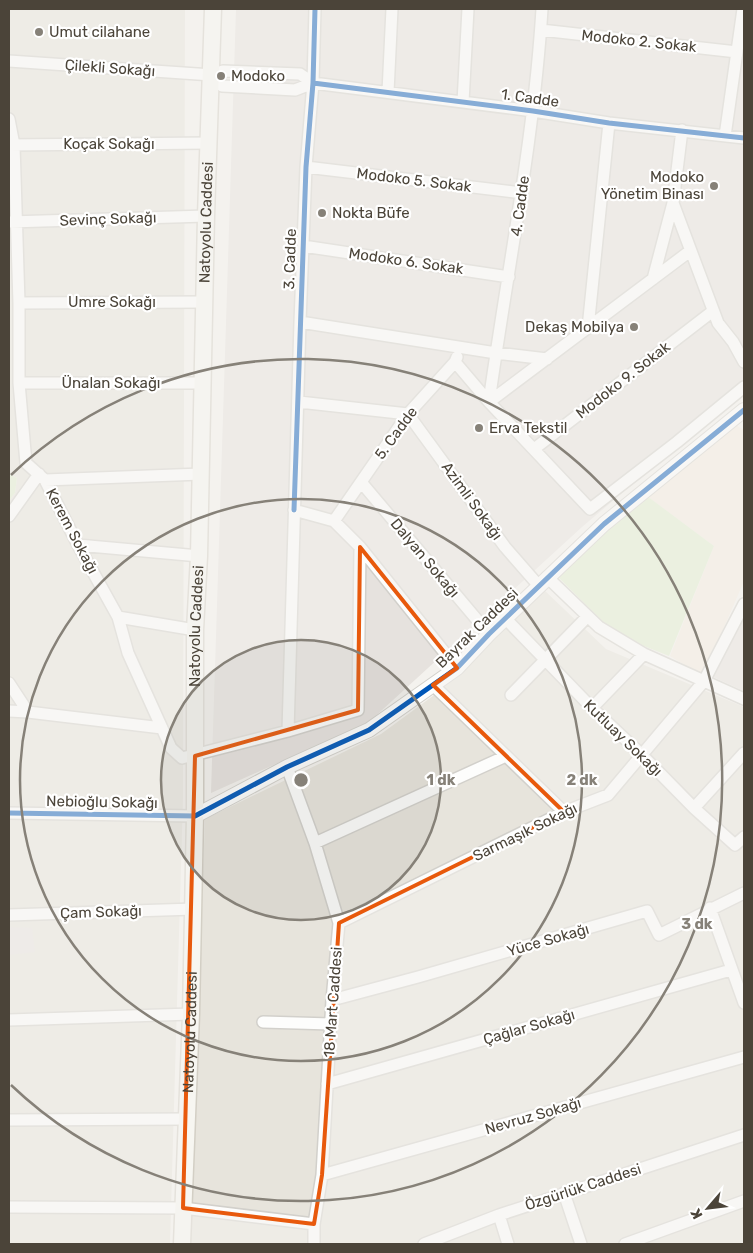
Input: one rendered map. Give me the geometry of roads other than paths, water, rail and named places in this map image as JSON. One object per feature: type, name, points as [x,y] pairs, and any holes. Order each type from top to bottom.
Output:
[{"type":"main road","name":"Natoyolu Caddesi","points":[[182,1244],[194,909],[195,630],[199,556],[206,216],[213,9]]},
{"type":"street","name":"3. Cadde","points":[[288,731],[300,322],[306,167],[313,84],[315,9]]},
{"type":"street","points":[[388,92],[392,9]]},
{"type":"street","points":[[463,102],[468,9]]},
{"type":"street","name":"4. Cadde","points":[[489,402],[533,111],[542,9]]},
{"type":"street","points":[[725,136],[743,9]]},
{"type":"street","name":"Modoko 2. Sokak","points":[[541,30],[737,52]]},
{"type":"street","name":"Çilekli Sokağı","points":[[9,61],[212,75]]},
{"type":"street","name":"1. Cadde","points":[[212,75],[222,86],[295,90],[313,84],[744,138]]},
{"type":"street","name":"Kerem Sokağı","points":[[9,119],[12,144],[12,222],[19,303],[19,383],[26,463],[42,477],[118,617],[128,653],[171,748],[182,758],[195,756]]},
{"type":"street","points":[[588,328],[609,122]]},
{"type":"street","points":[[654,278],[673,203],[682,130]]},
{"type":"street","name":"Koçak Sokağı","points":[[12,144],[209,143]]},
{"type":"street","name":"Modoko 5. Sokak","points":[[306,167],[522,192]]},
{"type":"street","points":[[673,203],[718,323],[733,342],[744,362]]},
{"type":"street","name":"Sevinç Sokağı","points":[[12,222],[206,216]]},
{"type":"street","name":"Modoko 6. Sokak","points":[[303,246],[509,277]]},
{"type":"street","points":[[489,402],[690,251]]},
{"type":"street","name":"Umre Sokağı","points":[[19,303],[204,302]]},
{"type":"street","name":"Modoko 9. Sokak","points":[[534,449],[713,311]]},
{"type":"street","points":[[300,322],[461,348],[547,359]]},
{"type":"street","name":"5. Cadde","points":[[334,521],[408,414],[455,362],[461,348]]},
{"type":"street","points":[[455,362],[489,402],[590,509],[677,442],[744,387]]},
{"type":"street","name":"Ünalan Sokağı","points":[[19,383],[202,383]]},
{"type":"street","points":[[299,402],[408,414]]},
{"type":"street","name":"Azimli Sokağı","points":[[408,414],[505,547],[543,582],[600,627],[644,654],[744,699]]},
{"type":"street","name":"Bayrak Caddesi","points":[[195,816],[288,767],[369,730],[457,668],[505,618],[604,524],[742,415]]},
{"type":"street","points":[[9,516],[42,477],[201,474]]},
{"type":"street","name":"Dalyan Sokağı","points":[[361,482],[489,634]]},
{"type":"street","points":[[294,510],[334,521],[360,547],[457,668]]},
{"type":"street","points":[[78,545],[199,556]]},
{"type":"street","points":[[195,756],[358,710],[360,547]]},
{"type":"street","name":"Sarmaşık Sokağı","points":[[339,923],[564,812],[608,795],[704,681],[743,610]]},
{"type":"street","points":[[118,617],[195,630]]},
{"type":"street","points":[[511,695],[587,617]]},
{"type":"street","name":"Kutluay Sokağı","points":[[505,618],[592,708],[735,846],[744,837]]},
{"type":"street","points":[[592,708],[644,654]]},
{"type":"street","points":[[9,683],[28,712]]},
{"type":"street","points":[[433,685],[564,812]]},
{"type":"street","points":[[9,711],[162,728]]},
{"type":"street","points":[[694,808],[744,753]]},
{"type":"street","points":[[315,843],[506,756]]},
{"type":"street","name":"18 Mart Caddesi","points":[[288,767],[315,843],[339,923],[332,1000],[322,1175],[314,1224],[314,1244]]},
{"type":"street","name":"Nebioğlu Sokağı","points":[[9,813],[195,816]]},
{"type":"street","name":"Yüce Sokağı","points":[[332,1000],[647,911],[659,934],[744,893]]},
{"type":"street","points":[[710,908],[744,1003]]},
{"type":"street","name":"Çam Sokağı","points":[[9,915],[194,909]]},
{"type":"street","name":"Çağlar Sokağı","points":[[327,1084],[731,970]]},
{"type":"street","points":[[9,1020],[191,1014]]},
{"type":"street","points":[[263,1022],[331,1024]]},
{"type":"street","name":"Nevruz Sokağı","points":[[322,1175],[744,1057]]},
{"type":"street","points":[[9,1120],[187,1119]]},
{"type":"street","name":"Özgürlük Caddesi","points":[[430,1243],[499,1215],[744,1135]]},
{"type":"street","points":[[564,1193],[581,1244]]},
{"type":"street","points":[[625,1244],[744,1201]]},
{"type":"street","points":[[9,1207],[183,1208],[314,1224]]},
{"type":"street","points":[[499,1215],[508,1244]]},
{"type":"place","name":"Umut cilahane","points":[[39,32]]},
{"type":"place","name":"Modoko","points":[[221,76]]},
{"type":"place","name":"Modoko Yönetim Binası","points":[[714,186]]},
{"type":"place","name":"Nokta Büfe","points":[[322,213]]},
{"type":"place","name":"Dekaş Mobilya","points":[[634,327]]},
{"type":"place","name":"Erva Tekstil","points":[[479,428]]}]
